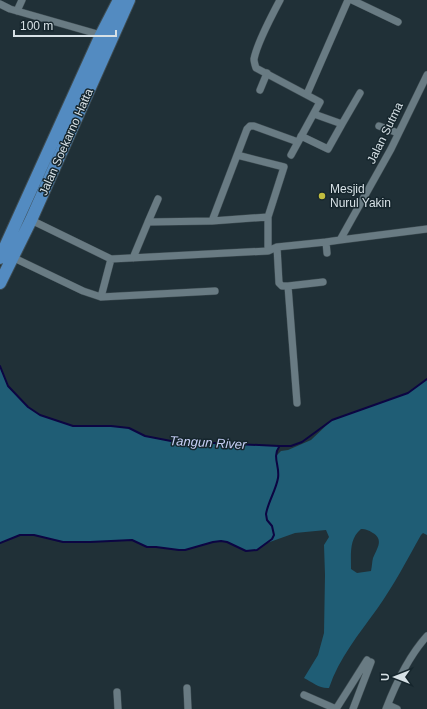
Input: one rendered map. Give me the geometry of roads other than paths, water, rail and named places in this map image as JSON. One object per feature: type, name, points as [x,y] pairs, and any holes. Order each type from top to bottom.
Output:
[{"type":"main road","name":"Jalan Soekarno Hatta","points":[[0,258],[118,0]]},
{"type":"main road","name":"Jalan Soekarno Hatta","points":[[0,283],[74,126],[129,0]]},
{"type":"main road","points":[[62,121],[74,126]]},
{"type":"street","points":[[17,11],[22,0]]},
{"type":"street","points":[[280,0],[258,46],[254,64],[256,68],[268,73],[320,102],[290,155]]},
{"type":"street","points":[[307,94],[348,0]]},
{"type":"street","points":[[352,0],[398,22]]},
{"type":"street","points":[[0,4],[17,11],[101,35]]},
{"type":"street","points":[[260,90],[268,73]]},
{"type":"street","name":"Jalan Sutma","points":[[340,240],[391,149],[427,75]]},
{"type":"street","points":[[212,221],[247,129],[250,126],[300,139],[328,149],[360,93]]},
{"type":"street","points":[[314,114],[342,124]]},
{"type":"street","points":[[379,126],[398,133]]},
{"type":"street","points":[[237,155],[284,167],[268,217],[268,251]]},
{"type":"street","points":[[133,258],[158,199]]},
{"type":"street","points":[[148,222],[212,221],[268,217]]},
{"type":"street","points":[[31,220],[111,259],[268,251],[277,247],[427,229]]},
{"type":"street","points":[[326,242],[326,253]]},
{"type":"street","points":[[277,247],[279,283],[282,286],[324,282]]},
{"type":"street","points":[[12,257],[83,291],[101,297],[215,291]]},
{"type":"street","points":[[101,297],[111,259]]},
{"type":"street","points":[[288,286],[297,403]]},
{"type":"street","points":[[397,709],[387,707],[401,674],[411,656],[426,639]]},
{"type":"street","points":[[304,695],[336,709],[369,661],[352,709]]},
{"type":"street","points":[[187,688],[188,709]]},
{"type":"street","points":[[117,692],[118,709]]},
{"type":"waterway","name":"Tangun River","points":[[0,366],[8,386],[28,407],[40,415],[73,426],[111,426],[129,428],[145,436],[171,441],[279,446],[291,446],[302,442],[332,420],[408,393],[427,379]]},
{"type":"waterway","points":[[0,543],[20,535],[34,535],[63,542],[132,540],[147,547],[179,550],[185,550],[221,541],[227,542],[246,551],[257,550],[272,539],[274,535],[272,526],[267,520],[266,514],[278,478],[276,454],[279,447]]},
{"type":"place","name":"Mesjid Nurul Yakin","points":[[322,196]]}]
